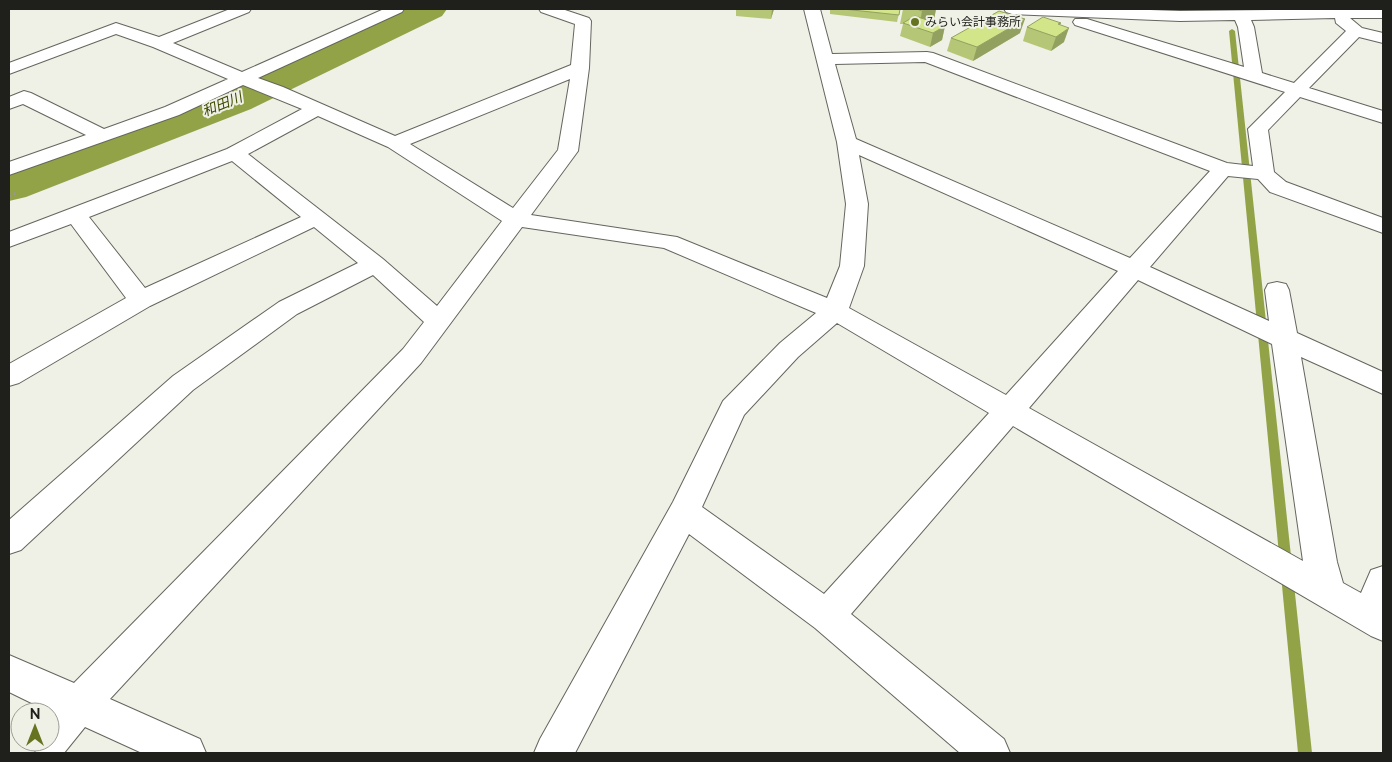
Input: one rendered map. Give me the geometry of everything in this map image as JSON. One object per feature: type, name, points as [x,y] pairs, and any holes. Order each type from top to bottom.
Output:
[{"type":"street","points":[[159,43],[243,9]]},
{"type":"street","points":[[9,169],[172,111],[249,81],[396,9]]},
{"type":"street","points":[[547,9],[583,21]]},
{"type":"street","points":[[60,727],[78,705],[412,356],[568,150],[580,68],[583,21],[598,9]]},
{"type":"street","points":[[554,753],[684,512],[733,409],[789,350],[835,311],[852,266],[857,204],[847,142],[812,9]]},
{"type":"street","points":[[1012,9],[1241,16],[1383,13]]},
{"type":"street","points":[[1266,9],[1282,16]]},
{"type":"street","points":[[1042,10],[1383,117]]},
{"type":"street","points":[[1334,14],[1356,31],[1383,38]]},
{"type":"street","points":[[1241,16],[1246,27],[1254,77]]},
{"type":"street","points":[[9,69],[116,28],[159,43],[277,91],[395,143],[514,219],[669,242],[835,311],[1320,586],[1376,620],[1383,581]]},
{"type":"street","points":[[1264,174],[1258,129],[1356,31]]},
{"type":"street","points":[[824,59],[927,57],[1227,170],[1264,174],[1278,187],[1383,226]]},
{"type":"street","points":[[395,143],[580,68]]},
{"type":"street","points":[[9,103],[24,97],[103,136]]},
{"type":"street","points":[[9,240],[234,153],[318,109]]},
{"type":"street","points":[[847,142],[1383,384]]},
{"type":"street","points":[[234,153],[375,264],[438,321]]},
{"type":"street","points":[[827,616],[1134,270],[1227,170]]},
{"type":"street","points":[[75,214],[140,300]]},
{"type":"street","points":[[9,376],[140,300],[316,218]]},
{"type":"street","points":[[9,540],[183,383],[288,308],[375,264]]},
{"type":"street","points":[[1277,290],[1282,338],[1320,562],[1320,586]]},
{"type":"street","points":[[684,512],[827,616],[990,753]]},
{"type":"street","points":[[9,672],[186,753]]},
{"type":"building","points":[[843,9],[900,9],[899,15]]},
{"type":"building","points":[[999,11],[1025,19],[977,47],[951,38]]},
{"type":"building","points":[[915,16],[945,26],[933,33],[903,23]]},
{"type":"building","points":[[1043,17],[1069,28],[1056,37],[1027,27]]},
{"type":"waterway","name":"和田川","points":[[9,187],[236,100],[430,9]]},
{"type":"waterway","points":[[1232,31],[1305,753]]},
{"type":"place","name":"みらい会計事務所","points":[[915,22]]}]
